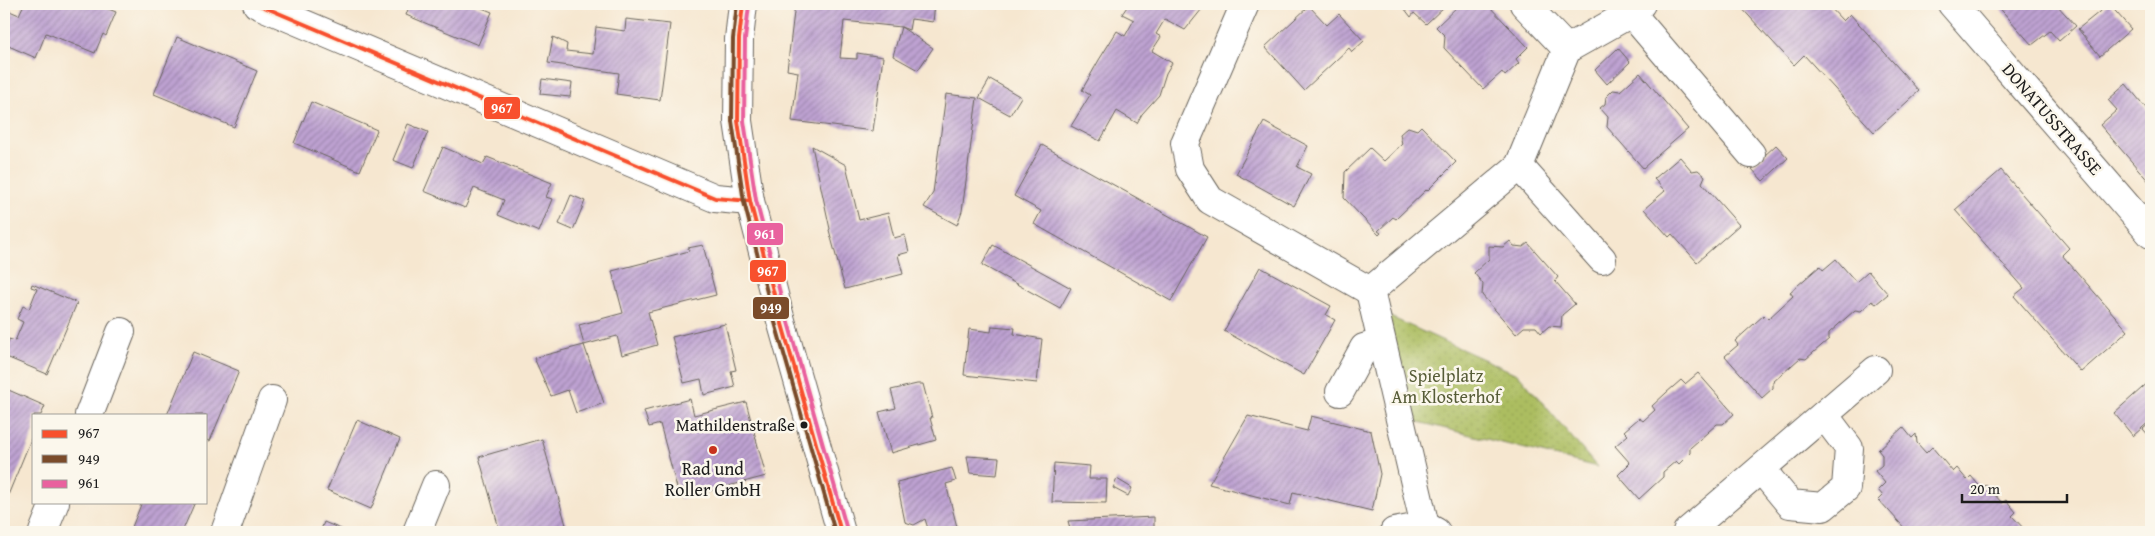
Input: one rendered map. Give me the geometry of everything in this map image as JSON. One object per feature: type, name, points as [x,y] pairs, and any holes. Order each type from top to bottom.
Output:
[{"type":"street","points":[[257,4],[715,198],[750,201]]},
{"type":"street","points":[[743,4],[739,39],[738,121],[750,201],[783,330],[841,532]]},
{"type":"street","points":[[1245,4],[1185,143],[1190,169],[1210,200],[1370,291],[1381,343],[1430,529],[1394,532]]},
{"type":"street","points":[[1524,4],[1567,49]]},
{"type":"street","name":"DONATUSSTRASSE","points":[[1952,4],[2151,234]]},
{"type":"street","points":[[1370,291],[1519,166],[1567,49],[1636,8],[1751,154]]},
{"type":"street","points":[[1519,166],[1602,259]]},
{"type":"street","points":[[89,414],[121,332]]},
{"type":"street","points":[[1340,392],[1364,348],[1381,343]]},
{"type":"street","points":[[1687,532],[1876,370]]},
{"type":"street","points":[[225,532],[272,400]]},
{"type":"street","points":[[1761,469],[1790,504],[1823,507],[1846,488],[1848,448],[1824,415]]},
{"type":"street","points":[[417,532],[436,485]]},
{"type":"street","points":[[43,532],[54,504]]},
{"type":"green space","name":"Spielplatz Am Klosterhof","points":[[1386,315],[1519,375],[1597,467],[1411,420]]},
{"type":"building","points":[[24,4],[96,4],[116,12],[106,36],[103,34],[95,53],[46,33],[36,58],[4,44],[5,9],[19,15]]},
{"type":"building","points":[[410,4],[472,4],[492,12],[478,45],[406,15]]},
{"type":"building","points":[[557,4],[569,4],[567,8]]},
{"type":"building","points":[[795,4],[872,4],[910,9],[911,4],[935,4],[933,22],[911,19],[909,30],[901,27],[844,21],[840,58],[857,59],[857,53],[883,57],[873,131],[792,121],[798,72],[787,70]]},
{"type":"building","points":[[1129,4],[1206,4],[1185,30],[1165,19],[1156,34],[1161,37],[1152,51],[1172,63],[1166,73],[1159,95],[1142,114],[1137,123],[1117,111],[1100,141],[1071,126],[1090,95],[1082,90],[1099,60],[1117,31],[1125,36],[1134,20],[1122,14]]},
{"type":"building","points":[[1401,4],[1447,4],[1426,24],[1414,13],[1411,17]]},
{"type":"building","points":[[1460,4],[1487,4],[1528,47],[1516,59],[1519,63],[1505,76],[1502,72],[1483,89],[1444,48],[1445,36],[1436,27]]},
{"type":"building","points":[[1738,4],[1827,4],[1843,21],[1850,14],[1919,91],[1874,132],[1804,55],[1794,65]]},
{"type":"building","points":[[1996,4],[2056,4],[2076,26],[2059,41],[2050,31],[2032,45]]},
{"type":"building","points":[[2109,4],[2131,29],[2100,56],[2078,29]]},
{"type":"building","points":[[1309,6],[1327,25],[1339,14],[1364,41],[1352,52],[1349,48],[1304,90],[1265,47]]},
{"type":"building","points":[[626,19],[670,24],[660,100],[616,94],[619,73],[548,63],[553,37],[567,44],[566,51],[593,54],[596,27],[625,31]]},
{"type":"building","points":[[901,27],[933,48],[918,70],[893,56]]},
{"type":"building","points":[[177,37],[257,71],[234,127],[154,94]]},
{"type":"building","points":[[1618,48],[1630,62],[1607,84],[1595,70]]},
{"type":"building","points":[[1640,73],[1688,129],[1643,168],[1607,127],[1608,117],[1600,108],[1605,104],[1606,97],[1613,90],[1620,91]]},
{"type":"building","points":[[542,79],[572,83],[570,97],[540,94]]},
{"type":"building","points":[[990,79],[1021,97],[1010,115],[979,98]]},
{"type":"building","points":[[2126,84],[2151,114],[2151,184],[2100,125],[2117,110],[2108,100]]},
{"type":"building","points":[[946,94],[977,98],[962,211],[957,225],[924,207],[933,193]]},
{"type":"building","points":[[311,102],[377,130],[360,171],[294,143]]},
{"type":"building","points":[[1264,122],[1308,146],[1297,167],[1311,174],[1294,206],[1236,174]]},
{"type":"building","points":[[408,124],[428,132],[413,168],[393,160]]},
{"type":"building","points":[[1421,126],[1456,162],[1396,219],[1393,217],[1378,231],[1381,233],[1379,235],[1344,198],[1345,172],[1370,148],[1384,161],[1402,144],[1400,134],[1408,127],[1417,130]]},
{"type":"building","points":[[1042,145],[1207,237],[1171,301],[1034,224],[1041,211],[1014,196]]},
{"type":"building","points":[[1776,145],[1788,158],[1763,181],[1751,168]]},
{"type":"building","points":[[812,146],[846,165],[859,220],[888,213],[894,238],[905,235],[909,252],[898,255],[903,274],[845,289],[829,230]]},
{"type":"building","points":[[443,147],[483,164],[487,157],[552,183],[546,197],[552,199],[539,232],[498,215],[504,200],[474,188],[465,208],[424,191]]},
{"type":"building","points":[[1680,157],[1692,171],[1698,170],[1705,176],[1702,183],[1739,225],[1697,262],[1672,234],[1669,237],[1644,209],[1665,191],[1654,179]]},
{"type":"building","points":[[2001,170],[2069,248],[2062,255],[2128,331],[2081,372],[2014,296],[2024,288],[1955,210]]},
{"type":"building","points":[[571,195],[585,201],[573,230],[559,224]]},
{"type":"building","points":[[1510,241],[1514,246],[1523,247],[1528,243],[1558,277],[1555,281],[1575,304],[1562,315],[1561,327],[1549,326],[1541,333],[1536,327],[1524,327],[1516,334],[1482,295],[1483,284],[1474,273],[1489,259],[1489,246],[1503,247]]},
{"type":"building","points":[[703,245],[716,295],[648,312],[657,345],[622,355],[617,336],[584,345],[579,325],[623,313],[612,271],[689,251],[688,248]]},
{"type":"building","points":[[993,245],[1071,288],[1060,308],[982,265]]},
{"type":"building","points":[[1836,259],[1856,282],[1868,271],[1888,294],[1876,304],[1872,301],[1861,311],[1855,310],[1829,333],[1829,339],[1806,359],[1800,358],[1773,382],[1773,388],[1762,398],[1725,356],[1738,345],[1735,341],[1764,315],[1768,319],[1793,296],[1790,292],[1820,266],[1823,270]]},
{"type":"building","points":[[1260,267],[1331,306],[1326,315],[1335,320],[1304,375],[1224,331]]},
{"type":"building","points":[[32,284],[77,303],[47,374],[4,356],[9,339],[15,341],[23,322],[17,319],[23,306],[29,309],[37,289],[31,287]]},
{"type":"building","points":[[725,324],[736,370],[731,371],[735,387],[704,395],[701,379],[684,383],[672,337]]},
{"type":"building","points":[[992,326],[1015,328],[1014,334],[1042,339],[1037,383],[964,375],[969,329],[991,332]]},
{"type":"building","points":[[584,345],[604,403],[576,413],[568,390],[551,396],[534,358]]},
{"type":"building","points":[[193,352],[239,371],[210,441],[208,440],[208,414],[167,414]]},
{"type":"building","points":[[1698,373],[1734,414],[1723,424],[1717,424],[1690,448],[1690,453],[1679,464],[1676,461],[1663,472],[1663,477],[1639,499],[1618,475],[1630,463],[1615,446],[1628,435],[1624,431],[1639,418],[1643,421],[1655,410],[1652,406],[1666,393],[1681,380],[1685,384]]},
{"type":"building","points":[[2151,380],[2151,420],[2133,436],[2114,413]]},
{"type":"building","points":[[923,384],[936,440],[891,453],[879,412],[896,408],[891,390]]},
{"type":"building","points":[[4,388],[45,406],[41,414],[32,414],[32,437],[4,505]]},
{"type":"building","name":"Rad und Roller GmbH","points":[[690,399],[694,415],[746,402],[766,476],[680,499],[660,424],[649,427],[644,411]]},
{"type":"building","points":[[1248,416],[1307,431],[1311,416],[1371,431],[1380,474],[1372,511],[1293,492],[1290,505],[1209,484]]},
{"type":"building","points":[[357,420],[400,439],[371,509],[327,490]]},
{"type":"building","points":[[2151,422],[2151,438],[2143,429]]},
{"type":"building","points":[[1903,427],[1912,438],[1916,434],[1917,443],[1926,453],[1932,447],[1953,472],[1957,468],[1967,480],[1971,476],[1982,489],[1986,485],[2002,503],[2006,500],[2016,512],[2012,516],[2027,532],[1908,532],[1879,500],[1883,496],[1878,490],[1885,483],[1875,471],[1882,465],[1882,455],[1878,450]]},
{"type":"building","points":[[542,439],[566,525],[541,532],[500,532],[479,457]]},
{"type":"building","points":[[967,456],[999,458],[997,475],[970,473]]},
{"type":"building","points":[[1054,463],[1090,466],[1089,479],[1107,479],[1106,503],[1052,502]]},
{"type":"building","points":[[952,468],[956,481],[946,484],[957,527],[929,532],[925,519],[914,525],[905,522],[897,482]]},
{"type":"building","points":[[1117,479],[1132,488],[1128,496],[1113,488]]},
{"type":"building","points":[[141,504],[194,504],[182,532],[130,532]]},
{"type":"building","points":[[1154,517],[1154,532],[1071,532],[1068,521]]},
{"type":"building","points":[[324,522],[348,532],[320,532]]},
{"type":"transit line","name":"967","points":[[257,4],[715,198],[750,201]]},
{"type":"transit line","name":"949","points":[[737,4],[733,39],[732,121],[744,202],[772,312],[835,532]]},
{"type":"transit line","name":"967","points":[[743,4],[739,39],[738,121],[750,201],[778,310],[841,532]]},
{"type":"transit line","name":"961","points":[[749,5],[745,39],[744,121],[756,200],[784,308],[847,530]]},
{"type":"place","name":"Mathildenstraße","points":[[804,425]]},
{"type":"place","name":"Rad und Roller GmbH","points":[[713,450]]}]
